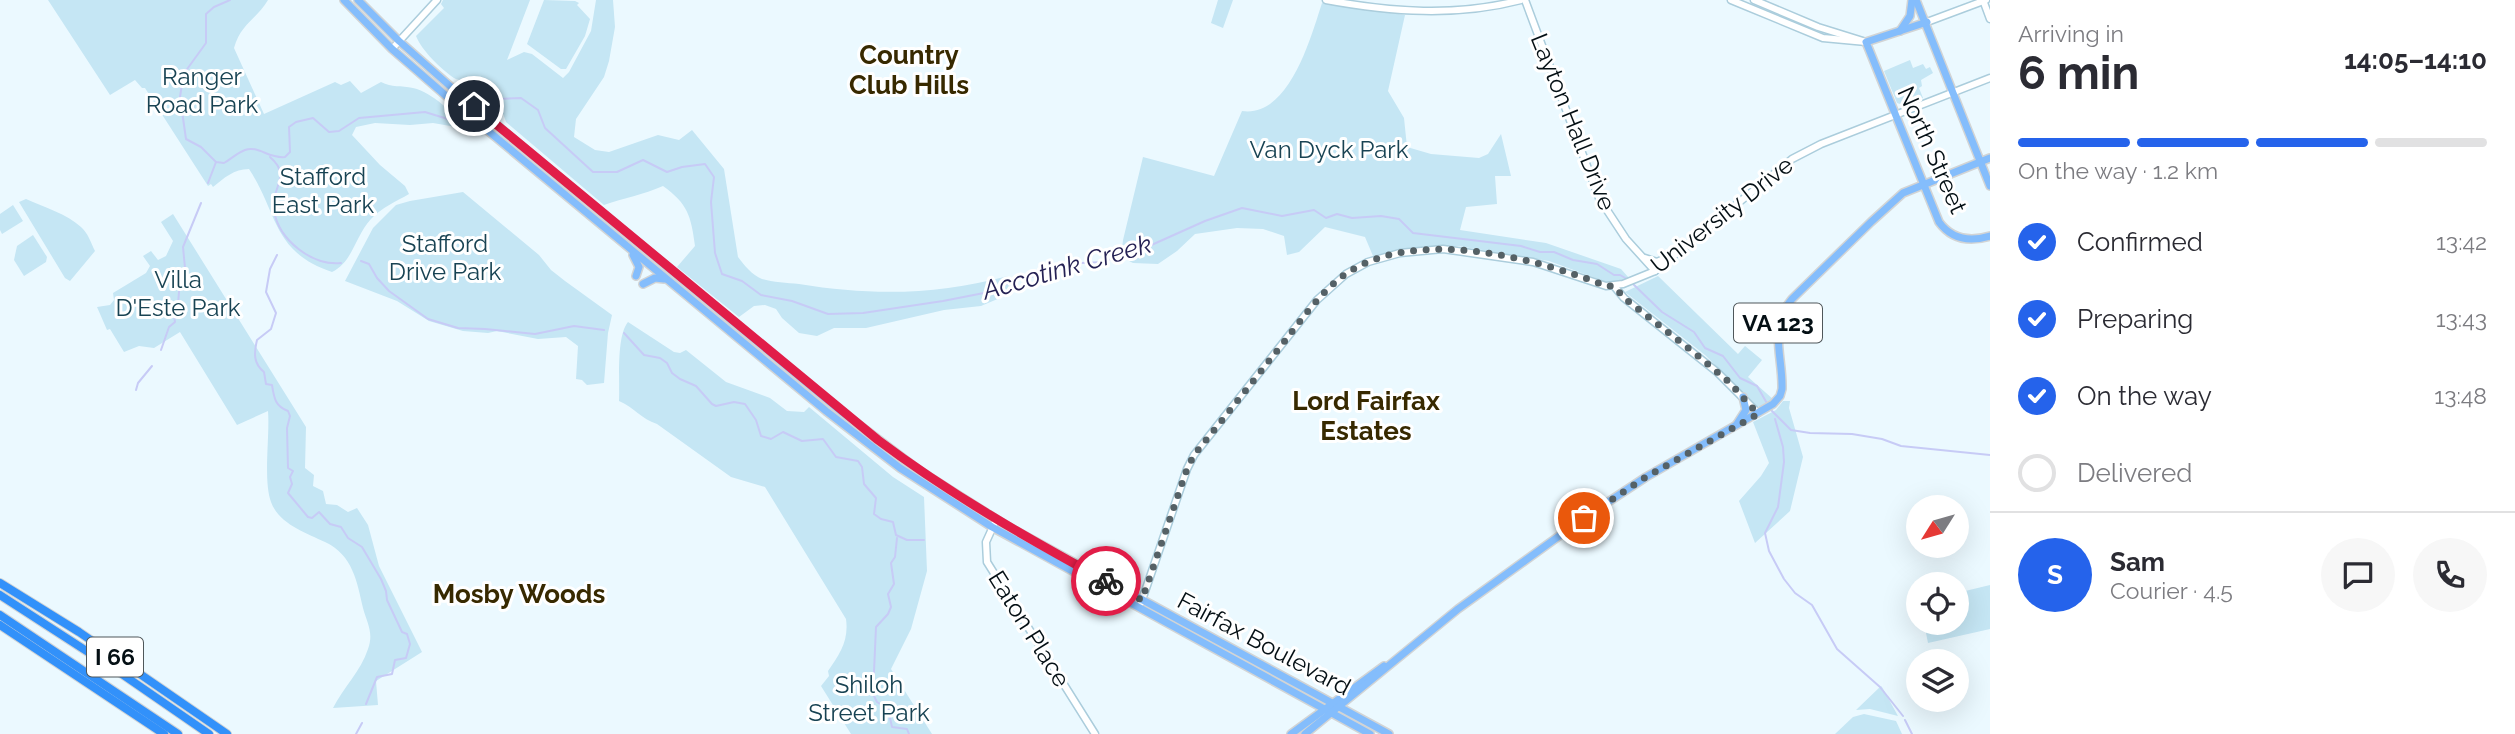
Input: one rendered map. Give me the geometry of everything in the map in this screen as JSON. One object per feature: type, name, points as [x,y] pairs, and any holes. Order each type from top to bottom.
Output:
[{"type":"highway","name":"I 66","points":[[0,583],[79,632],[227,734]]},
{"type":"highway","points":[[0,595],[209,734]]},
{"type":"highway","points":[[0,615],[178,734]]},
{"type":"highway","name":"I 66","points":[[0,625],[164,734]]},
{"type":"main road","name":"Fairfax Boulevard","points":[[344,0],[392,49],[863,441],[929,488],[1370,734]]},
{"type":"main road","name":"Fairfax Boulevard","points":[[358,0],[399,41],[469,102],[859,425],[994,523]]},
{"type":"main road","points":[[1900,31],[1916,0]]},
{"type":"main road","points":[[1916,0],[1990,186]]},
{"type":"main road","points":[[1866,42],[1927,22]]},
{"type":"main road","name":"North Street","points":[[1866,42],[1922,184],[1942,227],[1956,237],[1972,240],[1990,236]]},
{"type":"main road","name":"VA 123","points":[[1291,734],[1337,705],[1481,591],[1578,522],[1646,477],[1773,404],[1782,389],[1778,331],[1783,311],[1903,193],[1990,158]]},
{"type":"main road","points":[[1972,240],[1990,242]]},
{"type":"main road","points":[[624,243],[639,262],[636,276]]},
{"type":"main road","points":[[643,284],[655,278],[670,281]]},
{"type":"main road","points":[[1730,430],[1746,410],[1743,397]]},
{"type":"main road","name":"Fairfax Boulevard","points":[[1140,604],[1389,734]]},
{"type":"main road","name":"VA 123","points":[[1305,734],[1328,711]]},
{"type":"street","points":[[392,49],[437,0]]},
{"type":"street","points":[[1326,0],[1411,12],[1461,10],[1523,0]]},
{"type":"street","name":"Layton Hall Drive","points":[[1523,0],[1597,193],[1614,224],[1655,271]]},
{"type":"street","points":[[1731,0],[1824,38],[1866,42]]},
{"type":"street","points":[[1754,0],[1830,32],[1866,42]]},
{"type":"street","points":[[1927,22],[1984,0],[1990,19]]},
{"type":"street","name":"University Drive","points":[[1140,604],[1194,455],[1317,300],[1346,274],[1389,255],[1443,250],[1533,262],[1606,286],[1623,284],[1655,271],[1792,159],[1821,144],[1990,78]]},
{"type":"street","points":[[1641,256],[1651,262],[1657,262],[1677,252]]},
{"type":"street","points":[[1641,256],[1641,278]]},
{"type":"street","points":[[1614,286],[1624,298],[1697,355],[1761,412]]},
{"type":"street","name":"Eaton Place","points":[[994,523],[985,547],[988,564],[1095,734]]},
{"type":"green space","points":[[48,0],[268,0],[245,27],[234,48],[264,114],[335,82],[341,85],[350,81],[361,93],[381,82],[413,88],[428,94],[467,126],[462,128],[433,123],[375,123],[356,127],[352,135],[380,165],[405,186],[409,194],[371,219],[345,262],[332,272],[312,264],[287,242],[249,169],[234,172],[213,187],[211,184],[208,186],[145,88],[135,80],[110,95]]},
{"type":"green space","points":[[443,0],[530,0],[507,60],[524,52],[532,54],[563,78],[591,31],[596,0],[613,0],[615,27],[609,61],[604,77],[576,119],[574,137],[595,150],[609,152],[658,135],[679,140],[692,130],[724,169],[738,257],[758,277],[775,282],[826,288],[905,292],[956,287],[1008,276],[1014,292],[981,306],[944,310],[866,328],[834,328],[817,336],[799,333],[776,309],[765,305],[754,306],[739,317],[677,267],[695,246],[692,226],[683,205],[663,186],[604,205],[506,122],[501,109],[483,87],[454,78],[432,59],[416,36],[444,8],[441,4]]},
{"type":"green space","points":[[544,0],[575,1],[590,19],[585,36],[566,69],[561,69],[527,44]]},
{"type":"green space","points":[[1218,0],[1233,0],[1223,28],[1211,23]]},
{"type":"green space","name":"Van Dyck Park","points":[[1322,3],[1405,15],[1388,91],[1404,118],[1407,147],[1431,154],[1479,158],[1488,154],[1501,134],[1511,176],[1495,176],[1497,204],[1466,207],[1460,230],[1546,243],[1621,269],[1629,278],[1612,284],[1549,261],[1458,246],[1408,248],[1373,256],[1365,237],[1325,227],[1299,252],[1287,255],[1284,236],[1263,229],[1237,228],[1195,234],[1158,264],[1133,263],[1121,257],[1143,157],[1214,176],[1242,111],[1258,110],[1273,102],[1296,72]]},
{"type":"green space","points":[[1910,60],[1913,68],[1923,64],[1926,69],[1930,67],[1933,73],[1921,80],[1922,86],[1919,88],[1923,98],[1903,105],[1897,103],[1884,71]]},
{"type":"green space","name":"Stafford Drive Park","points":[[463,192],[539,255],[551,270],[612,315],[604,383],[587,385],[576,379],[578,346],[566,337],[538,339],[497,331],[463,331],[429,321],[397,301],[345,281],[373,228],[396,205]]},
{"type":"green space","points":[[26,199],[69,218],[87,235],[95,251],[70,281],[65,278],[19,202]]},
{"type":"green space","points":[[13,205],[23,221],[2,234],[0,214]]},
{"type":"green space","name":"Villa D'Este Park","points":[[173,214],[306,427],[305,468],[314,475],[313,486],[323,491],[326,504],[337,505],[348,512],[357,508],[368,525],[379,566],[422,652],[376,681],[378,705],[333,708],[365,657],[370,643],[369,628],[356,579],[342,554],[287,522],[271,502],[267,482],[268,411],[237,425],[180,332],[154,348],[139,346],[124,352],[110,329],[107,330],[97,307],[110,305],[114,300],[113,293],[146,273],[150,266],[143,256],[151,251],[158,260],[166,256],[173,241],[161,222]]},
{"type":"green space","points":[[33,235],[47,257],[46,262],[24,276],[14,260],[17,246]]},
{"type":"green space","points":[[1658,276],[1738,354],[1745,346],[1762,360],[1748,377],[1774,400],[1757,406],[1705,355],[1625,292]]},
{"type":"green space","name":"Shiloh Street Park","points":[[628,322],[674,352],[686,350],[726,382],[770,398],[787,411],[804,412],[809,407],[893,477],[924,497],[927,571],[911,629],[891,669],[932,734],[851,734],[821,686],[829,676],[828,671],[843,646],[846,619],[765,487],[731,477],[657,424],[619,401],[620,348]]},
{"type":"green space","points":[[1783,401],[1790,401],[1789,408],[1803,457],[1790,511],[1755,543],[1739,501],[1769,463],[1753,422],[1776,410]]},
{"type":"green space","points":[[1990,585],[1990,629],[1969,634],[1969,590]]},
{"type":"green space","points":[[1926,635],[1963,635],[1928,643]]},
{"type":"green space","points":[[1881,686],[1898,716],[1870,709],[1856,710]]},
{"type":"green space","points":[[1864,714],[1896,721],[1902,734],[1835,734],[1853,717]]},
{"type":"waterway","name":"Accotink Creek","points":[[230,0],[206,14],[206,43],[185,72],[180,97],[186,139],[201,147],[216,162],[224,163],[250,149],[285,157],[290,152],[289,127],[296,122],[313,118],[329,132],[339,131],[359,118],[425,112],[451,120],[459,119]]},
{"type":"waterway","name":"Accotink Creek","points":[[497,99],[521,98],[538,110],[545,128],[593,172],[617,172],[643,160],[667,172],[705,164],[714,177],[711,202],[715,253],[722,274],[742,281],[761,295],[792,301],[828,314],[863,313],[989,292],[1018,279],[1081,263],[1104,262],[1242,208],[1282,216],[1314,210],[1326,218],[1337,214],[1352,218],[1381,216],[1399,219],[1413,233],[1554,252],[1573,260],[1597,264],[1614,275],[1627,279]]},
{"type":"waterway","points":[[270,157],[280,170],[274,211],[282,232],[308,256],[330,263],[341,263]]},
{"type":"waterway","points":[[208,183],[216,162]]},
{"type":"waterway","points":[[161,350],[169,327],[175,322],[173,310],[178,304],[180,280],[185,268],[183,247],[201,203]]},
{"type":"waterway","points":[[277,255],[270,269],[266,292],[276,313],[271,329],[257,340],[255,353],[256,361],[264,372],[266,384],[272,385],[276,401],[290,416],[287,428],[288,468],[293,471],[288,493],[308,517],[312,518],[319,512],[330,524],[341,527],[348,538],[362,547],[381,579],[387,600],[410,644],[406,658],[395,660],[392,674],[377,677],[366,704]]},
{"type":"waterway","points":[[361,261],[369,264],[389,291],[428,319],[458,328],[535,334],[574,326],[604,330]]},
{"type":"waterway","name":"Accotink Creek","points":[[1631,282],[1662,312],[1694,332],[1705,348],[1723,356],[1740,378],[1757,386],[1768,405]]},
{"type":"waterway","points":[[624,333],[644,355],[660,358],[667,363],[672,373],[696,386],[712,404],[745,404],[756,420],[761,436],[771,439],[783,432],[802,441],[823,439],[836,457],[858,461],[862,467],[864,484],[876,498],[874,514],[893,522],[896,535],[907,540],[924,540]]},
{"type":"waterway","points":[[136,390],[138,383],[152,366]]},
{"type":"waterway","name":"Accotink Creek","points":[[1771,410],[1791,430],[1852,434],[1882,439],[1901,446],[1990,455]]},
{"type":"waterway","points":[[1775,419],[1784,462],[1778,507],[1765,533],[1769,551],[1795,593],[1812,605],[1837,649],[1880,687],[1903,716]]},
{"type":"waterway","points":[[897,538],[895,557],[891,563],[894,584],[888,594],[891,607],[876,627],[873,694],[877,702],[888,709],[892,727],[907,729],[909,734]]},
{"type":"waterway","points":[[1905,720],[1912,734]]},
{"type":"waterway","points":[[356,734],[362,723]]},
{"type":"way so far","points":[[1106,581],[1142,600],[1194,455],[1326,291],[1368,262],[1400,253],[1458,250],[1533,262],[1606,286],[1614,286],[1624,298],[1673,334],[1717,372],[1758,414],[1646,477],[1584,518]]},
{"type":"district","name":"Country Club Hills","points":[[909,70]]},
{"type":"district","name":"Lord Fairfax Estates","points":[[1366,416]]},
{"type":"district","name":"Mosby Woods","points":[[519,594]]},
{"type":"route","points":[[474,106],[878,440],[996,520],[1106,581]]},
{"type":"park label","name":"Ranger Road Park","points":[[202,91]]},
{"type":"park label","name":"Stafford East Park","points":[[323,191]]}]
